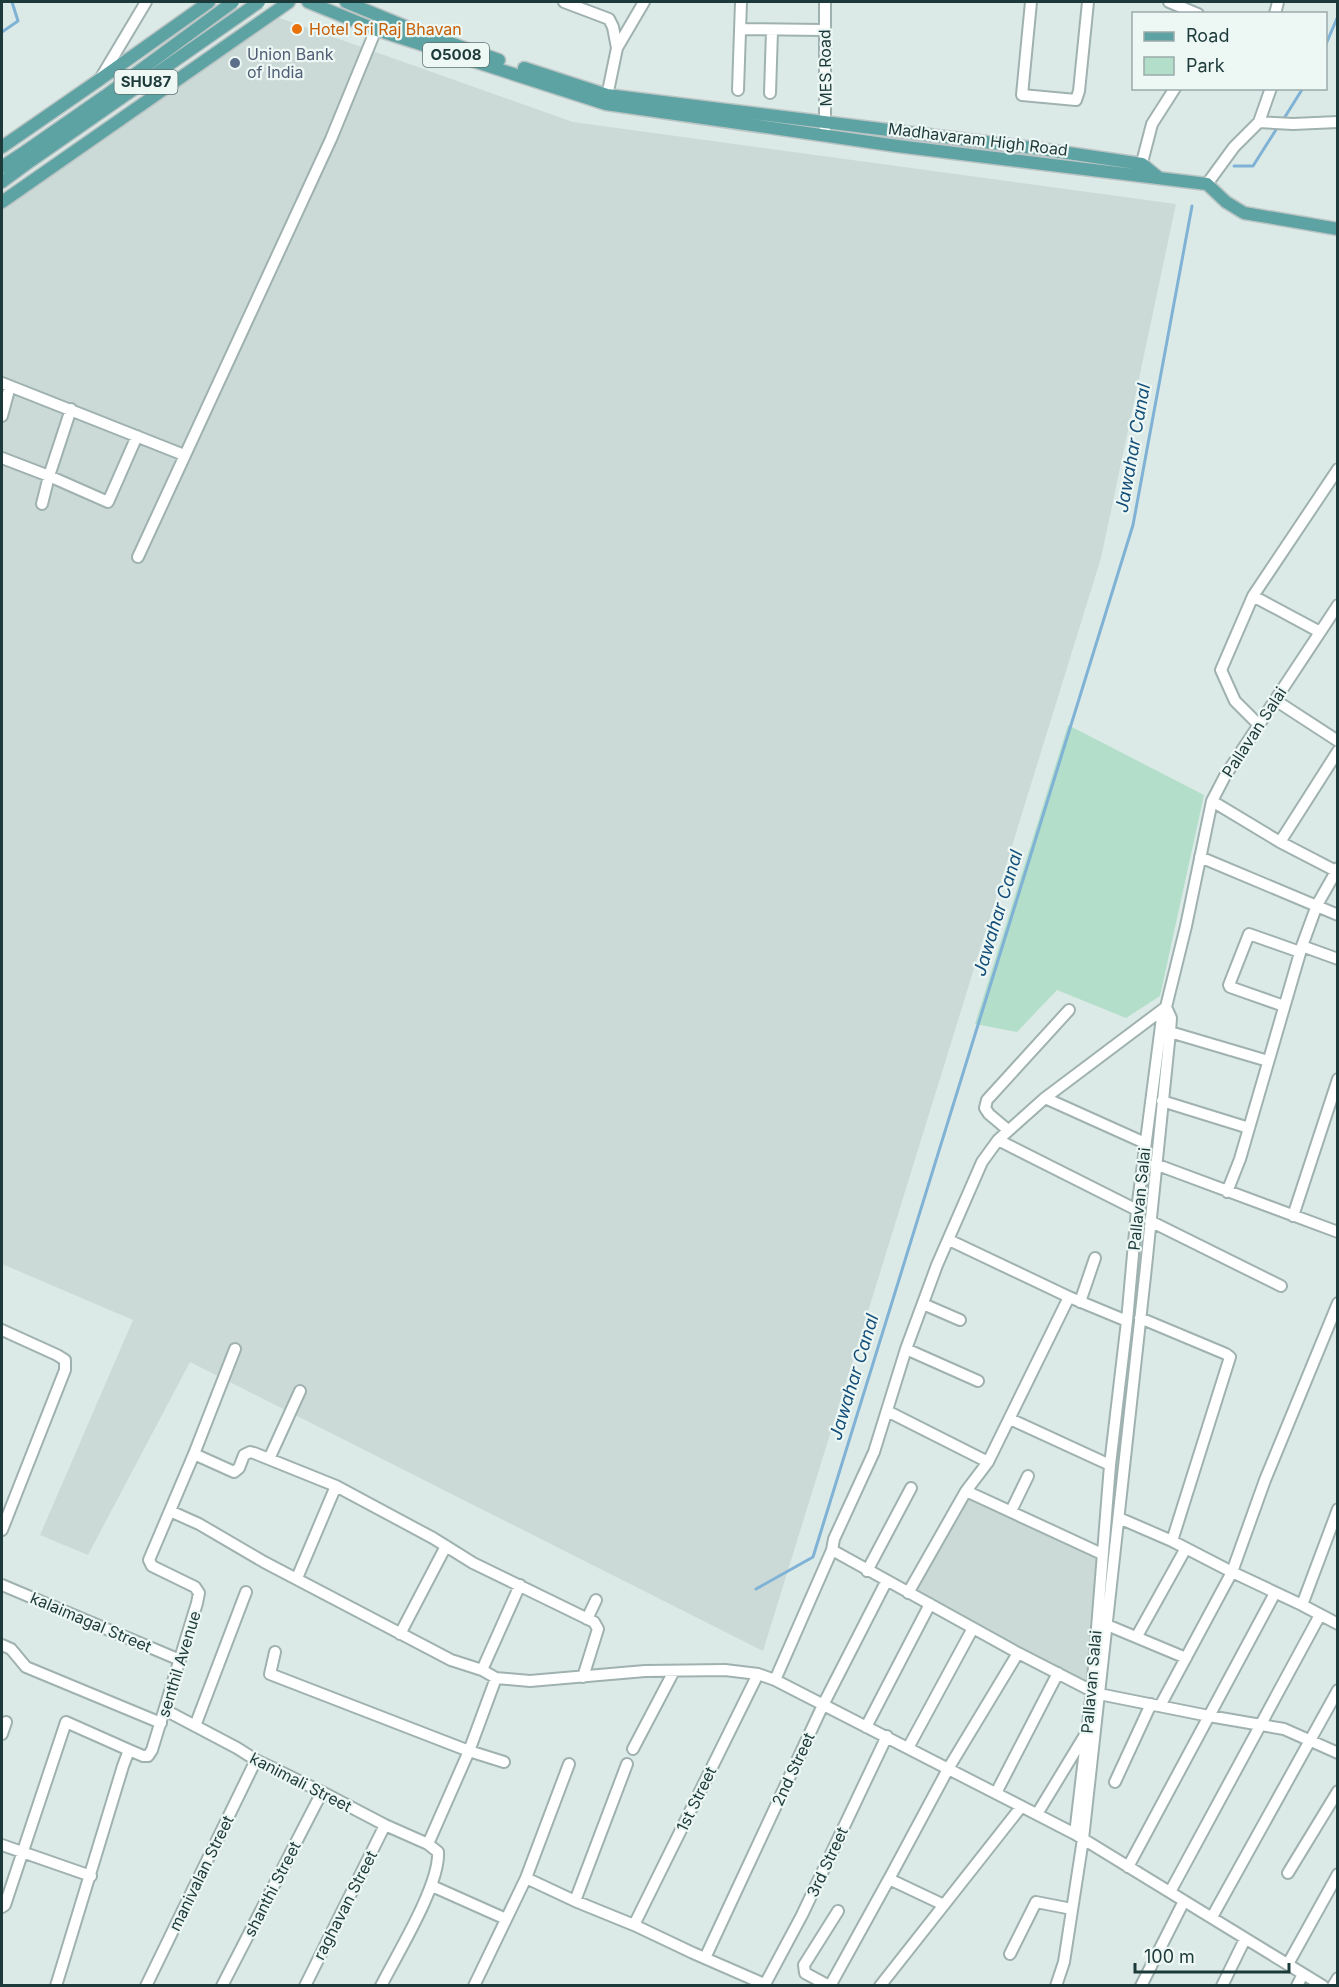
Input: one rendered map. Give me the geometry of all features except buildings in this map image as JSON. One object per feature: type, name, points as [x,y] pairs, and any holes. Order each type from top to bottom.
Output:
[{"type":"main road","points":[[2,147],[209,2],[237,38]]},
{"type":"main road","name":"SHU87","points":[[2,182],[29,156],[105,96],[233,2]]},
{"type":"main road","name":"SHU87","points":[[2,167],[29,156],[259,2]]},
{"type":"main road","points":[[2,202],[289,2]]},
{"type":"main road","name":"O5008","points":[[308,2],[606,99]]},
{"type":"main road","name":"O5008","points":[[346,2],[379,24]]},
{"type":"main road","points":[[606,99],[826,122],[1041,149],[1140,170],[1160,178],[1207,184],[1244,213],[1338,229]]},
{"type":"main road","name":"Madhavaram High Road","points":[[606,99],[897,146],[1140,170]]},
{"type":"street","points":[[99,80],[146,2]]},
{"type":"street","points":[[564,2],[609,19],[617,48]]},
{"type":"street","points":[[606,99],[617,48],[644,2]]},
{"type":"street","points":[[738,90],[741,2]]},
{"type":"street","name":"MES Road","points":[[825,2],[825,135]]},
{"type":"street","points":[[1031,2],[1022,95],[1076,100],[1079,92],[1088,2]]},
{"type":"street","points":[[1169,2],[1193,12]]},
{"type":"street","points":[[138,557],[331,139],[379,24]]},
{"type":"street","points":[[740,28],[824,30]]},
{"type":"street","points":[[770,93],[772,30]]},
{"type":"street","points":[[1140,170],[1152,124],[1174,90]]},
{"type":"street","points":[[1207,184],[1234,147],[1259,122],[1270,90]]},
{"type":"street","points":[[1259,122],[1338,122]]},
{"type":"street","points":[[2,416],[6,384],[184,454]]},
{"type":"street","points":[[42,504],[71,409]]},
{"type":"street","points":[[2,458],[108,502],[137,436]]},
{"type":"street","points":[[1259,725],[1235,701],[1221,670],[1253,596],[1338,470]]},
{"type":"street","points":[[1253,596],[1320,632]]},
{"type":"street","name":"Pallavan Salai","points":[[1079,1836],[1087,1731],[1096,1692],[1102,1554],[1110,1465],[1127,1322],[1137,1210],[1161,1025],[1186,926],[1212,801],[1225,776],[1338,605]]},
{"type":"street","points":[[1275,700],[1338,741]]},
{"type":"street","points":[[1280,842],[1338,751]]},
{"type":"street","points":[[1212,801],[1280,842],[1337,870],[1317,905],[1301,949],[1240,1159],[1227,1192]]},
{"type":"street","points":[[1200,857],[1338,915]]},
{"type":"street","points":[[1284,1006],[1229,985],[1249,934],[1338,959]]},
{"type":"street","points":[[775,1680],[832,1550],[834,1539],[874,1452],[906,1349],[976,1175],[998,1140],[1008,1130],[1045,1098],[1166,1007],[1171,1018],[1170,1032],[1107,1625],[1096,1692],[1072,1909],[1064,1962],[1056,1986]]},
{"type":"street","points":[[1008,1130],[988,1114],[985,1108],[987,1100],[1069,1010]]},
{"type":"street","points":[[1170,1032],[1268,1061]]},
{"type":"street","points":[[1293,1215],[1338,1079]]},
{"type":"street","points":[[1045,1098],[1145,1143]]},
{"type":"street","points":[[1162,1101],[1249,1128]]},
{"type":"street","points":[[998,1140],[1137,1210]]},
{"type":"street","points":[[1155,1164],[1338,1232]]},
{"type":"street","points":[[1150,1221],[1281,1286]]},
{"type":"street","points":[[949,1240],[1127,1322]]},
{"type":"street","points":[[1080,1302],[1095,1258]]},
{"type":"street","points":[[908,1593],[966,1491],[988,1462],[1069,1297]]},
{"type":"street","points":[[1115,1782],[1155,1705],[1186,1658],[1232,1572],[1265,1480],[1338,1303]]},
{"type":"street","points":[[923,1304],[960,1320]]},
{"type":"street","points":[[1140,1318],[1230,1357],[1172,1541]]},
{"type":"street","points":[[2,1330],[65,1360],[65,1370],[2,1530]]},
{"type":"street","name":"senthil Avenue","points":[[129,1750],[148,1756],[152,1750],[199,1593],[195,1587],[152,1566],[149,1560],[235,1349]]},
{"type":"street","points":[[906,1349],[978,1381]]},
{"type":"street","points":[[269,1459],[300,1391]]},
{"type":"street","points":[[887,1411],[988,1462]]},
{"type":"street","points":[[1010,1419],[1110,1465]]},
{"type":"street","points":[[194,1454],[234,1472],[239,1468],[244,1455],[250,1452],[336,1486],[473,1563],[594,1622],[598,1629],[583,1677]]},
{"type":"street","points":[[1011,1511],[1028,1476]]},
{"type":"street","points":[[297,1578],[336,1486]]},
{"type":"street","points":[[867,1571],[911,1488]]},
{"type":"street","points":[[966,1491],[1102,1554]]},
{"type":"street","points":[[1302,1605],[1334,1530],[1338,1509]]},
{"type":"street","points":[[170,1511],[199,1524],[400,1634],[451,1660],[482,1670],[496,1678],[530,1681],[645,1671],[724,1670],[758,1674],[775,1680],[1079,1836],[1323,1986]]},
{"type":"street","points":[[1119,1518],[1172,1541],[1338,1624]]},
{"type":"street","points":[[400,1634],[446,1546]]},
{"type":"street","points":[[1137,1636],[1186,1548]]},
{"type":"street","points":[[832,1550],[886,1582],[1096,1692],[1284,1729],[1338,1754]]},
{"type":"street","name":"2nd Street","points":[[705,1958],[823,1705],[886,1582]]},
{"type":"street","name":"kalaimagal Street","points":[[2,1585],[180,1660]]},
{"type":"street","points":[[482,1670],[520,1585]]},
{"type":"street","points":[[195,1726],[246,1592]]},
{"type":"street","points":[[1128,1867],[1275,1593]]},
{"type":"street","points":[[587,1619],[596,1600]]},
{"type":"street","points":[[866,1726],[930,1605]]},
{"type":"street","points":[[1170,1892],[1320,1615]]},
{"type":"street","points":[[1107,1625],[1186,1658]]},
{"type":"street","points":[[908,1748],[973,1628]]},
{"type":"street","points":[[2,1645],[12,1649],[26,1667],[160,1723]]},
{"type":"street","points":[[275,1652],[270,1674],[469,1751],[504,1762]]},
{"type":"street","points":[[837,1911],[804,1965],[805,1973],[829,1986],[948,1769],[1018,1653]]},
{"type":"street","points":[[633,1749],[674,1671]]},
{"type":"street","points":[[996,1793],[1058,1673]]},
{"type":"street","name":"1st Street","points":[[634,1924],[758,1674]]},
{"type":"street","points":[[428,1844],[469,1751],[496,1678]]},
{"type":"street","points":[[1212,1917],[1338,1690]]},
{"type":"street","name":"kanimali Street","points":[[165,1710],[256,1760],[428,1844],[438,1852],[438,1863],[432,1886]]},
{"type":"street","points":[[2,1734],[6,1722]]},
{"type":"street","points":[[2,1907],[5,1905],[23,1853],[66,1722],[129,1750],[56,1986]]},
{"type":"street","points":[[1037,1814],[1087,1731]]},
{"type":"street","name":"3rd Street","points":[[764,1985],[802,1915],[887,1736]]},
{"type":"street","name":"manivalan Street","points":[[146,1986],[256,1760]]},
{"type":"street","points":[[474,1986],[526,1878],[569,1764]]},
{"type":"street","points":[[575,1901],[627,1764]]},
{"type":"street","name":"shanthi Street","points":[[222,1986],[322,1791]]},
{"type":"street","points":[[1288,1873],[1338,1791]]},
{"type":"street","points":[[880,1986],[1021,1807]]},
{"type":"street","name":"raghavan Street","points":[[305,1986],[385,1825]]},
{"type":"street","points":[[2,1845],[91,1876]]},
{"type":"street","points":[[1288,1964],[1338,1874]]},
{"type":"street","points":[[526,1878],[575,1901],[634,1924],[764,1985]]},
{"type":"street","points":[[889,1879],[944,1905]]},
{"type":"street","points":[[381,1986],[432,1886],[506,1919]]},
{"type":"street","points":[[1141,1986],[1184,1901]]},
{"type":"street","points":[[1010,1954],[1036,1902],[1072,1909]]},
{"type":"street","points":[[1222,1986],[1245,1939]]},
{"type":"street","points":[[1297,1986],[1303,1974]]},
{"type":"street","points":[[1333,1986],[1338,1978]]},
{"type":"shaded area","points":[[277,17],[573,122],[1176,204],[1101,558],[763,1651],[190,1362],[88,1555],[40,1535],[133,1320],[2,1264],[2,199]]},
{"type":"shaded area","points":[[966,1490],[1098,1555],[1090,1686],[911,1591]]},
{"type":"green space","points":[[1068,725],[1204,795],[1160,996],[1126,1018],[1057,990],[1017,1032],[975,1024]]},
{"type":"waterway","points":[[2,32],[18,21],[12,2]]},
{"type":"waterway","name":"Jawahar Canal","points":[[1327,42],[1338,16]]},
{"type":"waterway","name":"Jawahar Canal","points":[[1283,120],[1302,90]]},
{"type":"waterway","name":"Jawahar Canal","points":[[1234,166],[1253,166],[1279,125]]},
{"type":"waterway","name":"Jawahar Canal","points":[[756,1589],[813,1557],[1133,525],[1192,206]]},
{"type":"place","name":"Hotel Sri Raj Bhavan","points":[[297,29]]},
{"type":"place","name":"Union Bank of India","points":[[235,63]]}]
